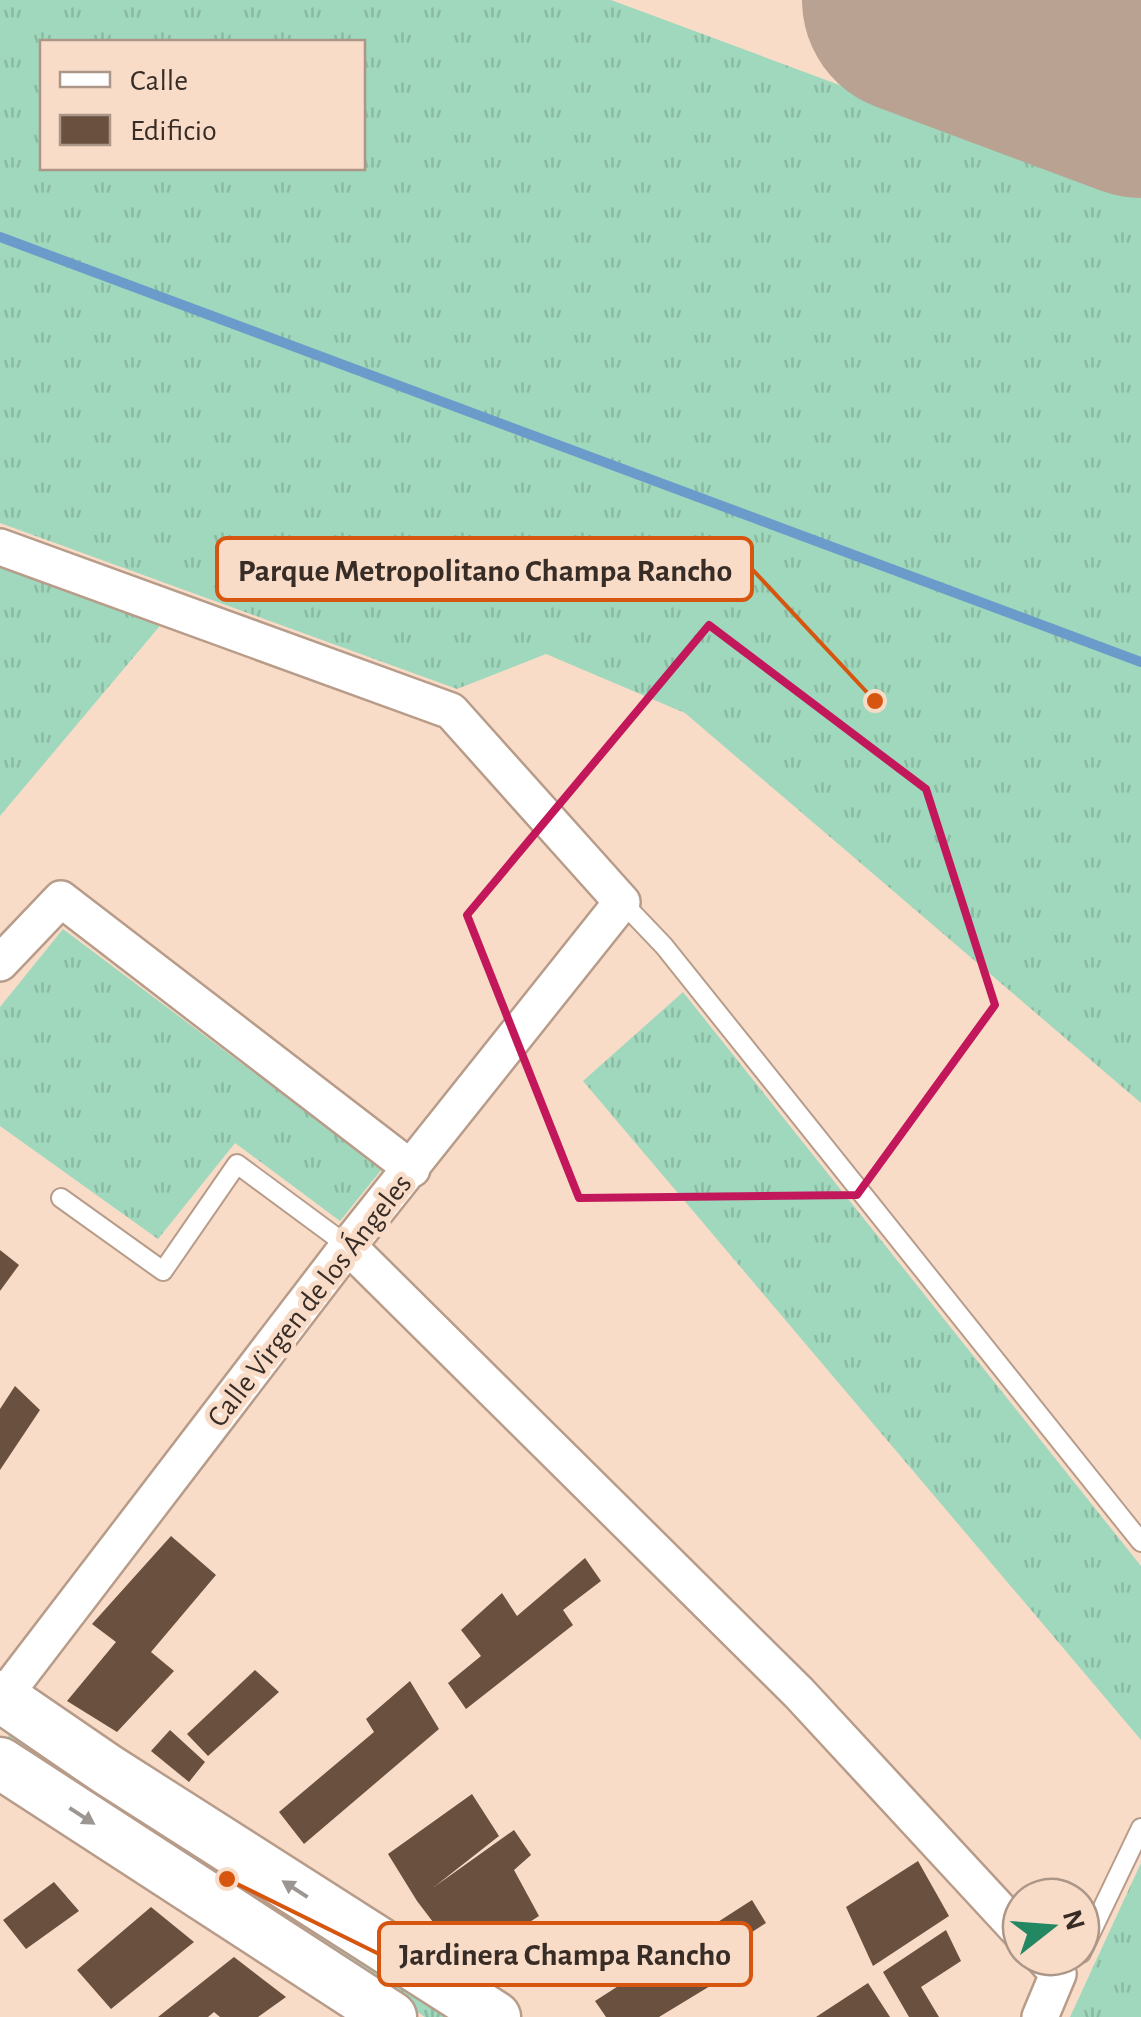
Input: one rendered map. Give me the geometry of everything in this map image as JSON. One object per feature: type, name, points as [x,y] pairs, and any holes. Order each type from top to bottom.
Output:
[{"type":"main road","points":[[1,1698],[495,2017]]},
{"type":"main road","points":[[0,1764],[392,2017]]},
{"type":"street","points":[[0,547],[451,711],[622,902]]},
{"type":"street","points":[[0,963],[61,898],[412,1170]]},
{"type":"street","name":"Calle Virgen de los Ángeles","points":[[1,1698],[348,1246],[622,902]]},
{"type":"street","points":[[348,1246],[799,1693],[1001,1911]]},
{"type":"street","points":[[1040,2017],[1058,1977]]},
{"type":"lane","points":[[622,902],[664,946],[1141,1542]]},
{"type":"lane","points":[[61,1198],[162,1270],[237,1164],[348,1246]]},
{"type":"lane","points":[[1101,1897],[1141,1828]]},
{"type":"highlighted area","points":[[709,625],[926,789],[995,1005],[857,1195],[579,1198],[467,915]]},
{"type":"green space","points":[[0,0],[611,0],[1141,197],[1141,1103],[685,713],[546,654],[457,689],[0,523]]},
{"type":"green space","points":[[0,565],[164,621],[0,816]]},
{"type":"green space","points":[[63,929],[382,1169],[340,1221],[235,1143],[158,1239],[0,1126],[0,1007]]},
{"type":"green space","points":[[683,992],[1141,1566],[1141,1740],[583,1081]]},
{"type":"green space","points":[[12,1730],[449,2017],[425,2017],[5,1741]]},
{"type":"green space","points":[[1141,1863],[1141,2017],[1070,2017],[1088,1977],[1101,1977],[1101,1950]]},
{"type":"building","points":[[0,1250],[19,1265],[0,1291]]},
{"type":"building","points":[[15,1386],[40,1410],[0,1470],[0,1409]]},
{"type":"building","points":[[171,1536],[216,1575],[151,1652],[174,1671],[117,1732],[67,1701],[116,1642],[92,1624]]},
{"type":"building","points":[[585,1558],[601,1581],[563,1610],[573,1625],[466,1709],[448,1683],[481,1656],[461,1630],[502,1593],[517,1616]]},
{"type":"building","points":[[255,1670],[279,1692],[208,1756],[187,1734]]},
{"type":"building","points":[[410,1681],[439,1729],[304,1844],[279,1812],[374,1732],[366,1719]]},
{"type":"building","points":[[170,1730],[205,1762],[189,1782],[151,1751]]},
{"type":"building","points":[[472,1794],[499,1836],[434,1887],[514,1830],[531,1855],[514,1870],[539,1916],[465,1964],[417,1901],[388,1854]]},
{"type":"building","points":[[918,1861],[949,1916],[873,1966],[846,1907]]},
{"type":"building","points":[[54,1882],[79,1911],[26,1949],[3,1920]]},
{"type":"building","points":[[752,1900],[766,1923],[709,1960],[720,1980],[659,2017],[606,2017],[595,2001]]},
{"type":"building","points":[[151,1907],[194,1942],[111,2009],[77,1970]]},
{"type":"building","points":[[946,1930],[961,1961],[921,1987],[939,2017],[909,2017],[883,1972]]},
{"type":"building","points":[[234,1957],[286,1997],[258,2017],[220,2017],[214,2012],[208,2017],[158,2017]]},
{"type":"building","points":[[868,1983],[890,2017],[816,2017]]},
{"type":"waterway","points":[[0,237],[1141,662]]},
{"type":"runway","points":[[916,0],[1141,84]]},
{"type":"place","name":"Parque Metropolitano Champa Rancho","points":[[875,701]]},
{"type":"place","name":"Jardinera Champa Rancho","points":[[227,1879]]}]
